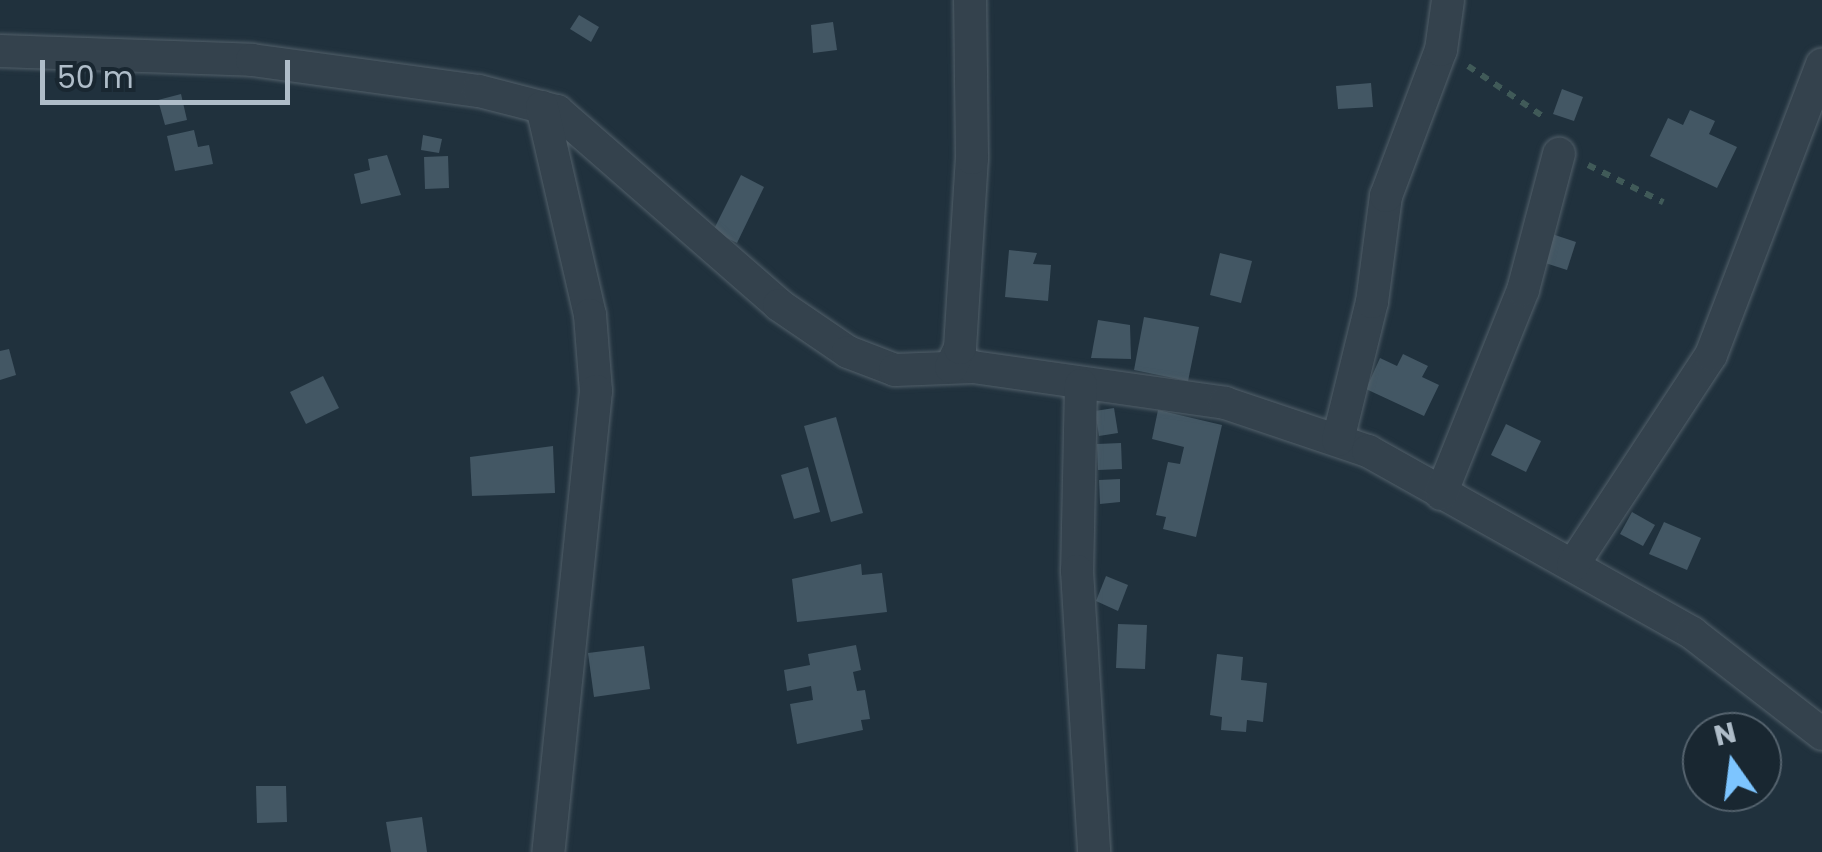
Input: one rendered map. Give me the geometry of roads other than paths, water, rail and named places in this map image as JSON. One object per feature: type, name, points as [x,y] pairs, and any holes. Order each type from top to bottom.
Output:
[{"type":"street","points":[[951,367],[960,348],[972,158],[970,0]]},
{"type":"street","points":[[1338,440],[1372,302],[1386,196],[1441,50],[1448,0]]},
{"type":"street","points":[[0,51],[252,60],[479,91],[557,111],[829,342],[895,370],[951,367],[1225,403],[1338,440],[1718,649],[1821,730]]},
{"type":"street","points":[[1573,566],[1711,355],[1758,247],[1768,200],[1822,64]]},
{"type":"street","points":[[542,107],[590,315],[596,390],[548,852]]},
{"type":"street","points":[[1441,494],[1523,290],[1559,154]]},
{"type":"street","points":[[1081,385],[1077,572],[1094,852]]}]
